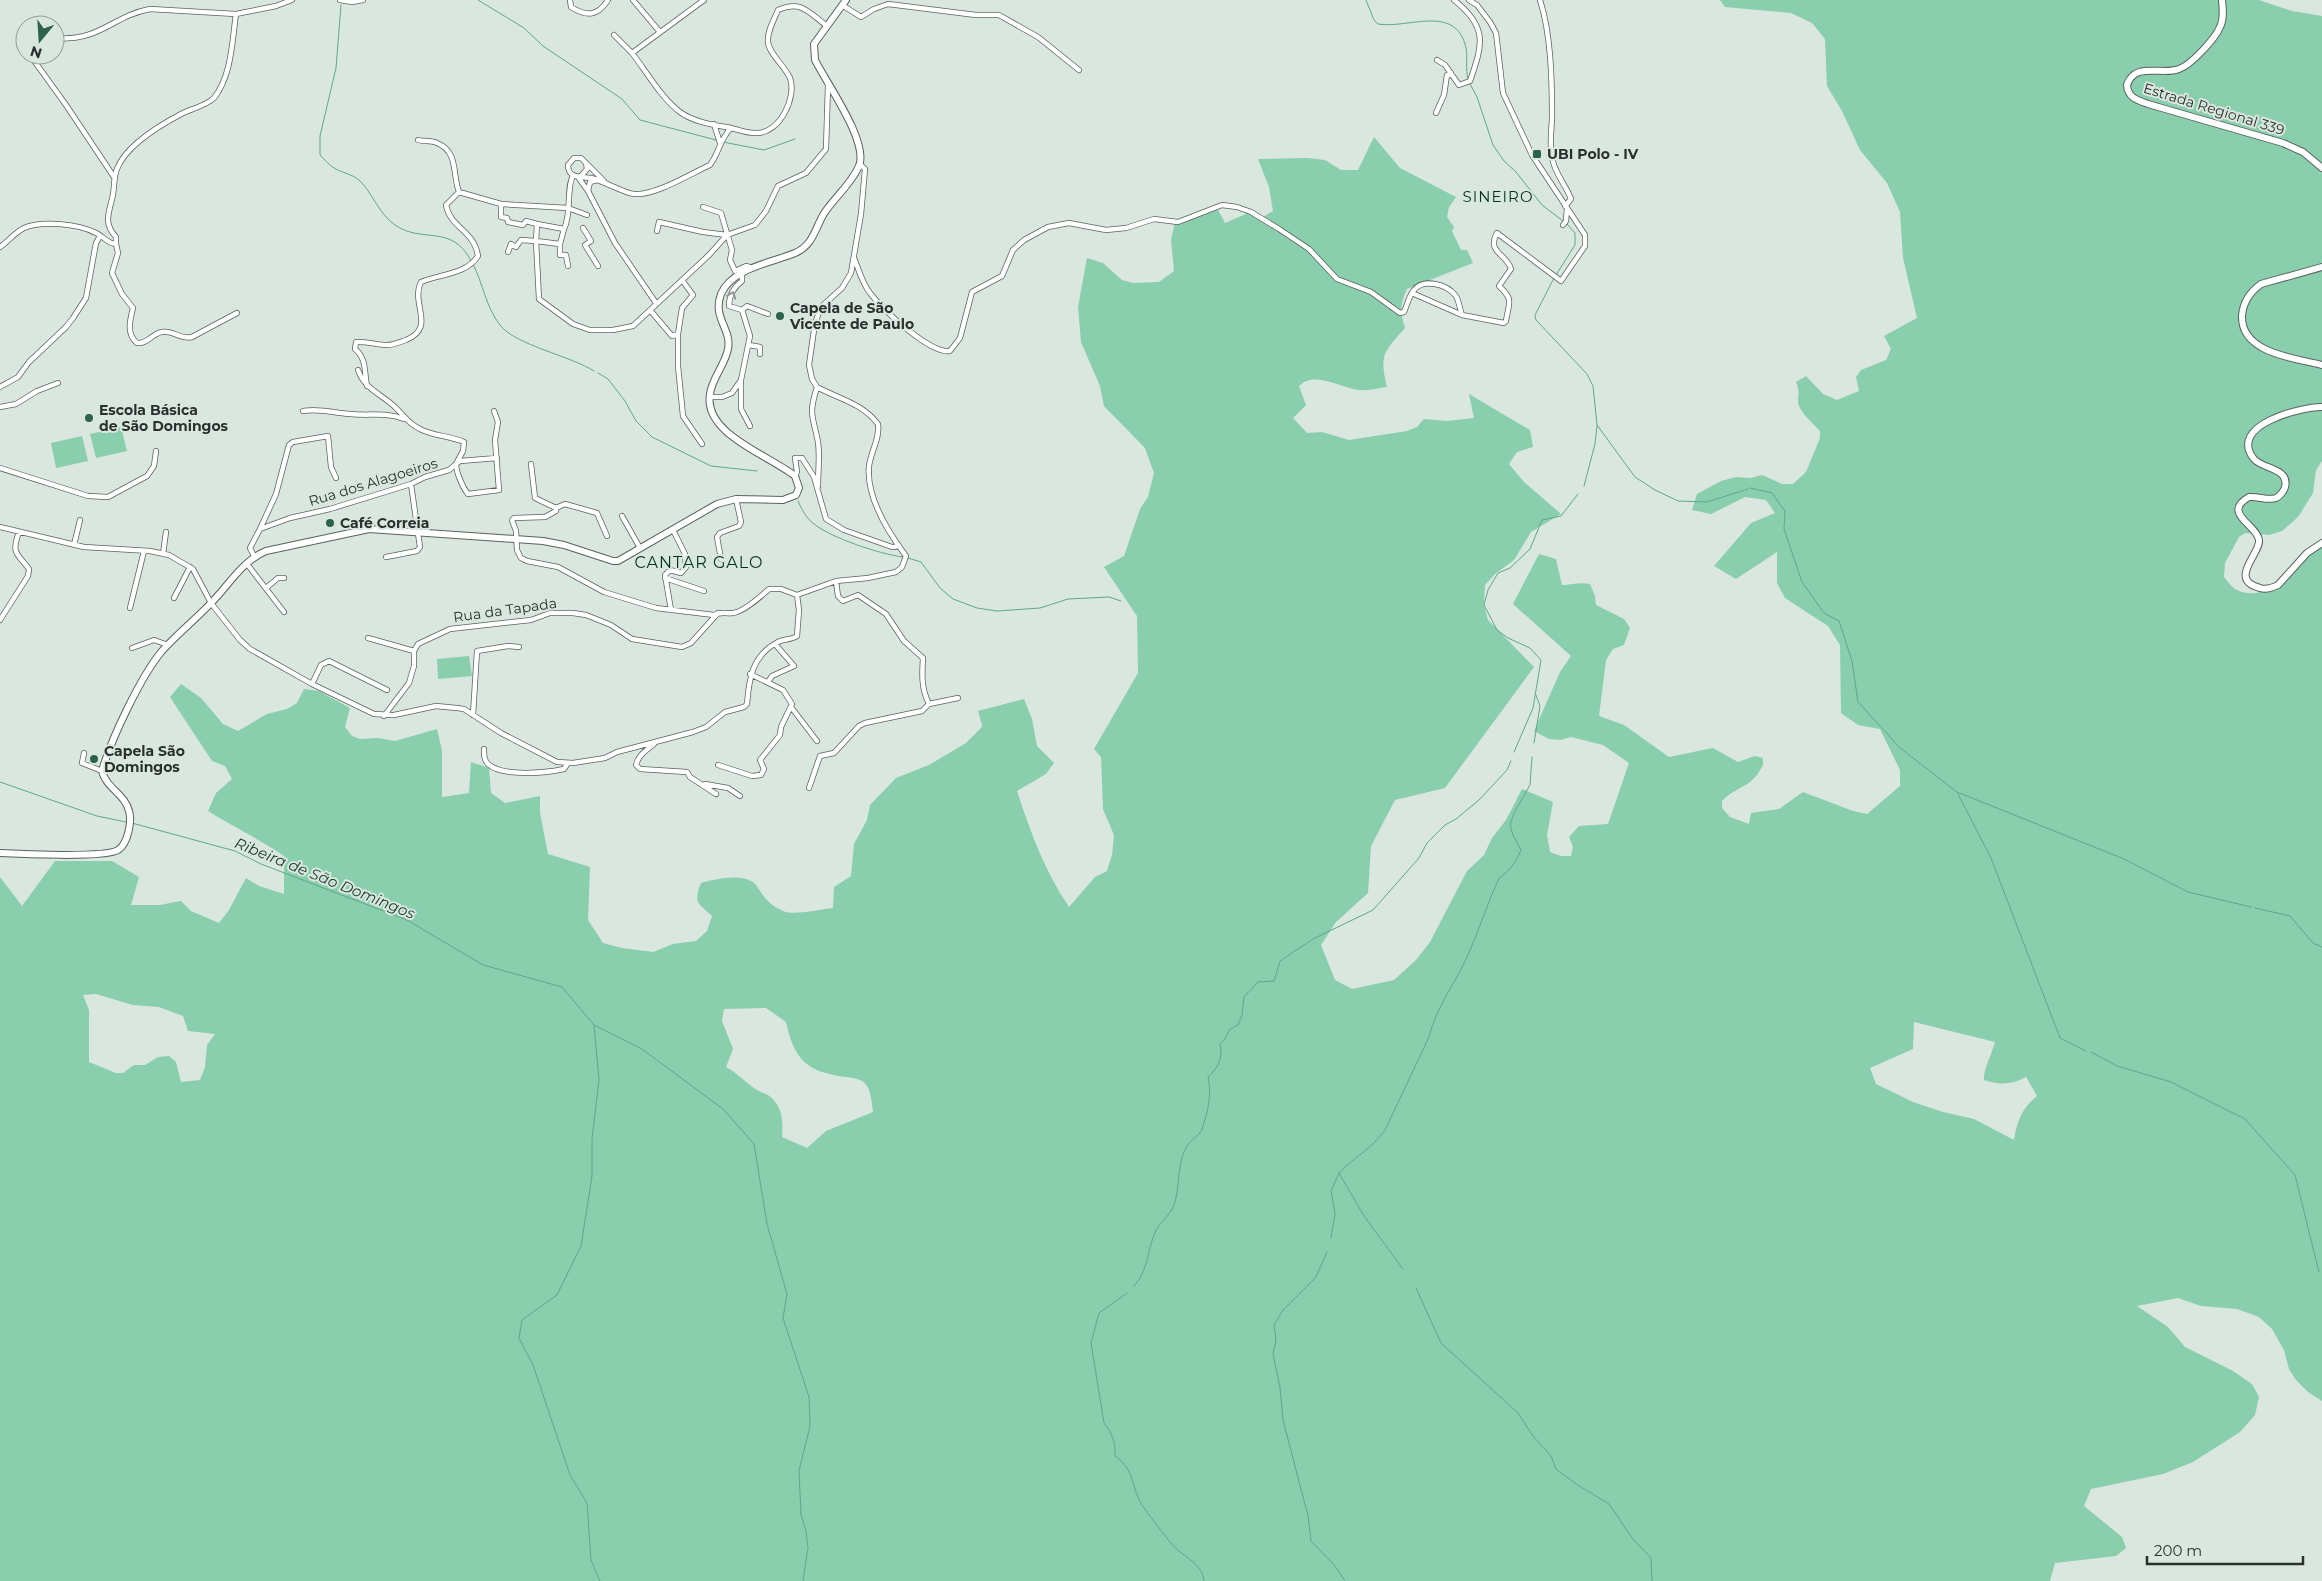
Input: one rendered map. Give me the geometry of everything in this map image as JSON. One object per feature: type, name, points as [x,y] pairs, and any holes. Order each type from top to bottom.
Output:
[{"type":"street","points":[[65,38],[84,38],[139,11],[150,9],[236,14],[276,6],[292,0]]},
{"type":"street","points":[[340,0],[352,2],[363,0]]},
{"type":"street","points":[[570,0],[571,7],[595,14],[601,11],[608,0]]},
{"type":"street","points":[[633,0],[660,32]]},
{"type":"street","points":[[632,53],[704,0]]},
{"type":"street","points":[[1437,60],[1445,65],[1459,85],[1469,83],[1481,49],[1481,41],[1479,31],[1471,16],[1454,0]]},
{"type":"street","points":[[1412,293],[1462,315],[1504,323],[1506,321],[1509,295],[1499,286],[1511,269],[1496,252],[1493,245],[1497,233],[1561,281],[1585,246],[1585,235],[1532,155],[1503,93],[1496,33],[1477,5],[1468,0]]},
{"type":"street","points":[[1540,0],[1544,14],[1547,40],[1552,115],[1551,154],[1556,170],[1571,200],[1566,207],[1565,223]]},
{"type":"street","name":"Estrada Regional 339","points":[[2222,0],[2221,26],[2215,36],[2194,58],[2185,67],[2175,71],[2147,70],[2135,74],[2127,85],[2129,94],[2148,104],[2290,145],[2322,168]]},
{"type":"street","points":[[795,476],[725,431],[711,413],[709,397],[713,383],[727,355],[729,345],[718,314],[718,305],[728,283],[754,268],[808,246],[824,214],[854,176],[860,164],[860,145],[815,60],[814,44],[844,2],[861,17],[874,9],[888,4],[976,15],[999,15],[1038,37],[1079,70]]},
{"type":"street","points":[[614,35],[632,53],[680,113],[714,124],[757,134],[768,131],[778,121],[790,101],[792,89],[790,77],[768,45],[769,31],[778,10],[792,4],[800,6],[827,26]]},
{"type":"street","points":[[236,14],[232,52],[219,90],[212,100],[151,132],[118,165],[114,177],[115,188],[107,221],[110,230],[116,237],[118,253],[112,274],[122,294],[133,308],[129,322],[132,337],[137,343],[144,343],[156,334],[164,332],[187,338],[192,337],[236,313]]},
{"type":"street","points":[[37,65],[114,177]]},
{"type":"street","points":[[1436,113],[1444,95],[1447,75],[1451,73]]},
{"type":"street","points":[[657,231],[659,222],[703,232],[727,235],[755,225],[766,211],[778,186],[806,173],[826,149],[828,85]]},
{"type":"street","points":[[714,124],[720,143]]},
{"type":"street","points":[[577,176],[605,182],[633,194],[652,191],[710,165],[715,158],[720,143],[731,128]]},
{"type":"street","points":[[418,140],[436,142],[449,152],[454,160],[459,192]]},
{"type":"street","points":[[605,182],[586,162],[578,158],[571,160],[568,168],[577,176],[588,191],[615,243],[656,303]]},
{"type":"street","points":[[568,266],[566,256],[560,255],[560,244],[571,199],[570,180],[586,172],[586,162]]},
{"type":"street","points":[[607,536],[596,513],[565,504],[556,508],[552,515],[514,518],[512,523],[516,531],[521,558],[526,561],[553,565],[604,592],[656,608],[714,615],[719,612],[734,614],[758,600],[769,589],[781,589],[797,596],[836,581],[868,578],[896,572],[902,567],[906,556],[872,495],[869,480],[869,465],[878,439],[878,424],[861,407],[817,387],[812,379],[809,365],[818,313],[847,281],[854,258],[865,169],[860,164]]},
{"type":"street","points":[[588,191],[590,182],[597,180]]},
{"type":"street","points":[[367,386],[364,360],[362,355],[355,349],[355,344],[365,341],[393,345],[418,333],[422,321],[418,294],[420,282],[447,276],[470,264],[478,256],[468,233],[451,219],[446,204],[459,192]]},
{"type":"street","points":[[459,192],[500,204],[568,208],[587,215]]},
{"type":"street","points":[[500,204],[501,217],[507,218],[508,222],[523,225],[526,221],[564,229]]},
{"type":"street","points":[[854,258],[870,294],[921,341],[932,348],[945,352],[950,351],[960,338],[972,292],[1002,276],[1013,250],[1024,240],[1048,227],[1069,223],[1106,230],[1126,228],[1154,219],[1178,222],[1222,205],[1236,207],[1265,220],[1309,249],[1337,279],[1371,292],[1402,312],[1408,304],[1412,293],[1422,284],[1434,284],[1447,289],[1456,296],[1462,315]]},
{"type":"street","points":[[703,207],[721,213],[732,250],[730,260],[735,271],[746,266],[754,268]]},
{"type":"street","points":[[0,247],[22,228],[33,224],[51,224],[86,229],[112,244],[116,244]]},
{"type":"street","points":[[537,224],[539,299],[573,324],[590,330],[613,330],[633,326],[709,255],[727,235]]},
{"type":"street","points":[[583,228],[591,241],[585,246],[598,266]]},
{"type":"street","points":[[0,387],[18,377],[29,362],[66,327],[81,306],[86,298],[96,243],[100,236]]},
{"type":"street","points":[[508,252],[511,244],[516,247],[520,240],[560,244]]},
{"type":"street","points":[[2322,267],[2261,284],[2254,289],[2245,302],[2242,320],[2244,328],[2251,339],[2264,349],[2322,365]]},
{"type":"street","points":[[742,274],[742,281],[735,285],[729,301],[730,306],[742,310]]},
{"type":"street","points":[[682,280],[693,295],[682,308],[678,334],[683,416],[702,444]]},
{"type":"street","points":[[742,310],[747,306],[768,314]]},
{"type":"street","points":[[650,310],[672,336],[678,334]]},
{"type":"street","points":[[742,310],[748,327],[749,345],[741,380],[741,409],[750,426]]},
{"type":"street","points":[[749,345],[760,347],[760,354]]},
{"type":"street","name":"Rua dos Alagoeiros","points":[[260,530],[290,518],[330,509],[411,484],[449,470],[456,464],[463,451],[464,442],[423,430],[405,420],[395,408],[367,386],[358,370]]},
{"type":"street","points":[[709,397],[722,397],[732,393],[741,380]]},
{"type":"street","points":[[0,407],[16,404],[36,391],[58,383]]},
{"type":"street","points":[[817,387],[812,403],[811,417],[818,442],[818,490]]},
{"type":"street","points":[[2322,407],[2294,411],[2254,431],[2249,441],[2251,454],[2260,464],[2279,471],[2284,478],[2285,487],[2276,498],[2252,496],[2246,498],[2241,504],[2239,511],[2243,521],[2258,538],[2258,549],[2248,562],[2246,573],[2249,582],[2260,589],[2267,589],[2278,585],[2307,553],[2322,544]]},
{"type":"street","points":[[303,411],[316,408],[349,414],[390,414],[405,420]]},
{"type":"street","points":[[494,411],[498,422],[495,435],[497,458],[499,490],[468,494],[456,469],[456,464],[460,461],[497,458]]},
{"type":"street","points":[[254,556],[250,548],[276,494],[290,445],[293,442],[328,436],[331,467],[336,478]]},
{"type":"street","points":[[0,468],[88,496],[108,497],[147,476],[154,466],[156,451]]},
{"type":"street","points":[[0,853],[52,855],[117,851],[126,838],[130,812],[123,800],[107,784],[102,771],[117,732],[150,668],[168,645],[211,603],[254,556],[266,551],[369,529],[516,539],[564,545],[618,561],[718,504],[736,499],[783,500],[796,495],[799,488],[795,476],[797,472],[795,458],[802,458],[814,477],[826,519],[833,525],[878,542],[899,546]]},
{"type":"street","points":[[531,464],[535,498],[556,508]]},
{"type":"street","points":[[386,557],[417,551],[420,547],[411,484]]},
{"type":"street","points":[[721,559],[717,537],[720,533],[739,526],[741,522],[736,499]]},
{"type":"street","points":[[622,516],[640,548]]},
{"type":"street","points":[[74,545],[80,520]]},
{"type":"street","points":[[0,527],[74,545],[106,549],[144,550],[163,554],[193,569],[211,603],[246,645],[262,657],[312,684],[374,714],[384,716],[436,706],[457,708],[557,762],[568,763],[592,762],[617,752],[655,744],[693,732],[706,727],[725,712],[744,707],[747,704],[750,674],[762,656],[775,644],[797,636],[799,610],[797,596]]},
{"type":"street","points":[[671,610],[665,578],[670,570],[681,573],[686,567],[684,554],[673,530]]},
{"type":"street","points":[[0,620],[28,576],[29,569],[15,554],[15,543],[19,532]]},
{"type":"street","points":[[163,554],[166,532]]},
{"type":"street","points":[[130,608],[144,550]]},
{"type":"street","points":[[247,564],[260,584],[266,588],[284,612]]},
{"type":"street","points":[[174,598],[190,567]]},
{"type":"street","points":[[266,588],[278,578],[284,578]]},
{"type":"street","points":[[665,578],[704,591]]},
{"type":"street","points":[[836,581],[838,596],[843,601],[850,600],[858,594],[879,608],[904,641],[922,658],[923,686],[929,704]]},
{"type":"street","name":"Rua da Tapada","points":[[414,651],[418,644],[450,628],[532,620],[550,613],[586,615],[612,624],[632,639],[682,647],[695,639],[719,612]]},
{"type":"street","points":[[368,638],[414,651],[414,666],[409,684],[384,716]]},
{"type":"street","points":[[132,648],[154,640],[168,645]]},
{"type":"street","points":[[768,682],[772,676],[794,666],[775,644]]},
{"type":"street","points":[[473,715],[477,651],[508,646],[519,647]]},
{"type":"street","points":[[312,684],[321,665],[329,661],[387,690]]},
{"type":"street","points":[[750,674],[783,690],[792,704],[791,706],[817,741]]},
{"type":"street","points":[[809,788],[820,756],[834,753],[859,726],[878,719],[922,711],[929,704],[958,698]]},
{"type":"street","points":[[718,765],[752,776],[761,775],[764,769],[760,760],[780,735],[781,727],[791,706]]},
{"type":"street","points":[[655,744],[641,755],[637,761],[636,765],[640,770],[687,772],[690,777],[704,784],[716,794]]},
{"type":"street","points":[[484,749],[484,757],[488,764],[510,772],[553,771],[564,769],[568,763]]},
{"type":"street","points":[[84,753],[82,763],[102,771]]},
{"type":"street","points":[[704,784],[728,788],[740,796]]},
{"type":"green space","points":[[1720,0],[2259,0],[2292,11],[2322,16],[2322,461],[2316,470],[2313,493],[2298,517],[2282,531],[2269,535],[2245,533],[2239,537],[2225,563],[2224,577],[2235,589],[2247,593],[2271,588],[2294,571],[2322,543],[2322,1401],[2308,1392],[2296,1380],[2289,1369],[2284,1350],[2272,1329],[2259,1317],[2237,1309],[2201,1306],[2178,1298],[2137,1306],[2168,1327],[2185,1347],[2233,1371],[2252,1384],[2259,1397],[2255,1415],[2240,1432],[2193,1462],[2163,1474],[2091,1489],[2084,1506],[2122,1537],[2126,1548],[2116,1556],[2055,1563],[2050,1581],[0,1581],[0,877],[22,906],[55,861],[112,861],[139,877],[131,905],[160,905],[181,901],[191,911],[219,923],[229,910],[246,878],[259,886],[284,894],[284,856],[208,811],[216,793],[232,779],[225,766],[212,761],[170,697],[181,684],[201,698],[223,724],[238,731],[267,714],[287,709],[297,703],[304,689],[319,691],[350,708],[345,727],[352,736],[360,739],[378,738],[395,741],[437,729],[442,751],[442,797],[469,793],[471,762],[489,768],[491,793],[505,803],[540,796],[540,813],[548,854],[590,867],[588,920],[603,943],[622,948],[653,952],[673,944],[696,941],[707,931],[712,916],[700,905],[697,895],[701,883],[707,881],[721,878],[738,878],[751,881],[770,903],[787,912],[800,913],[833,908],[834,887],[851,876],[854,844],[867,820],[870,805],[896,778],[929,765],[966,743],[981,728],[982,725],[978,711],[1024,699],[1032,719],[1037,746],[1054,763],[1046,774],[1017,791],[1039,851],[1060,894],[1069,907],[1095,877],[1107,871],[1112,855],[1114,835],[1103,809],[1101,757],[1094,749],[1138,673],[1137,616],[1104,567],[1124,556],[1140,509],[1148,497],[1154,473],[1145,448],[1104,406],[1100,386],[1081,342],[1078,307],[1087,258],[1103,263],[1122,280],[1133,283],[1159,282],[1174,271],[1171,240],[1175,222],[1196,217],[1208,210],[1217,208],[1225,223],[1248,213],[1263,217],[1273,211],[1269,187],[1258,159],[1307,158],[1325,160],[1341,170],[1358,170],[1374,137],[1400,168],[1456,197],[1449,207],[1447,217],[1454,227],[1452,231],[1461,250],[1467,250],[1473,263],[1407,289],[1402,308],[1405,328],[1385,354],[1383,367],[1387,387],[1359,390],[1328,381],[1305,381],[1299,386],[1306,405],[1293,418],[1307,433],[1322,432],[1349,440],[1407,431],[1417,427],[1424,419],[1447,421],[1474,418],[1469,394],[1530,430],[1533,447],[1517,452],[1509,464],[1524,482],[1561,514],[1531,532],[1514,560],[1495,574],[1485,585],[1484,605],[1488,620],[1534,667],[1445,788],[1395,800],[1371,846],[1368,893],[1336,922],[1321,945],[1335,980],[1352,989],[1394,980],[1416,960],[1430,942],[1467,871],[1484,855],[1492,838],[1506,820],[1522,789],[1553,802],[1547,835],[1550,852],[1561,856],[1571,856],[1573,847],[1569,837],[1579,826],[1608,824],[1629,763],[1603,745],[1571,737],[1560,740],[1549,739],[1534,731],[1560,672],[1571,656],[1513,604],[1539,554],[1556,559],[1562,585],[1590,584],[1595,596],[1596,605],[1624,619],[1630,628],[1624,645],[1613,649],[1606,660],[1599,716],[1624,725],[1669,757],[1713,748],[1738,762],[1755,756],[1763,758],[1763,765],[1754,779],[1722,801],[1722,808],[1730,817],[1749,824],[1751,813],[1779,809],[1803,792],[1853,811],[1867,814],[1900,786],[1900,770],[1880,729],[1858,725],[1841,713],[1840,645],[1828,626],[1785,598],[1777,583],[1777,552],[1736,579],[1714,566],[1751,523],[1775,513],[1766,500],[1745,497],[1711,514],[1692,510],[1697,494],[1721,481],[1736,477],[1751,478],[1762,475],[1782,484],[1793,484],[1806,472],[1820,438],[1820,431],[1799,406],[1796,382],[1806,376],[1823,394],[1837,400],[1859,391],[1856,377],[1861,370],[1886,360],[1891,349],[1884,336],[1917,318],[1903,258],[1900,212],[1887,183],[1860,150],[1842,111],[1827,86],[1825,39],[1812,23],[1791,13],[1725,7]],"holes":[[[96,994],[133,1005],[159,1007],[183,1016],[188,1031],[215,1034],[207,1045],[205,1067],[200,1080],[181,1082],[176,1062],[169,1056],[158,1057],[145,1065],[134,1065],[123,1073],[116,1073],[89,1062],[89,1010],[83,995]],[[766,1008],[786,1022],[793,1046],[804,1062],[821,1072],[863,1081],[869,1092],[873,1112],[826,1131],[807,1148],[782,1137],[782,1119],[777,1104],[768,1095],[756,1089],[726,1067],[733,1049],[722,1021],[724,1009]],[[1914,1022],[1995,1042],[1986,1067],[1984,1080],[2005,1083],[2015,1082],[2026,1077],[2037,1096],[2027,1105],[2021,1115],[2014,1140],[1974,1119],[1943,1112],[1913,1102],[1876,1084],[1870,1068],[1913,1049]]]},
{"type":"green space","points":[[121,427],[127,451],[96,458],[90,434]]},
{"type":"green space","points":[[82,436],[88,461],[56,468],[51,443]]},
{"type":"green space","points":[[469,656],[472,676],[438,679],[437,659]]},
{"type":"waterway","points":[[478,0],[524,28],[543,46],[622,99],[640,120],[716,140]]},
{"type":"waterway","points":[[1366,0],[1374,20],[1378,24],[1390,25],[1430,21],[1442,22],[1452,26],[1461,34],[1466,48],[1468,79]]},
{"type":"waterway","points":[[341,5],[336,68],[320,136],[320,155],[334,168],[359,180],[384,215],[395,225],[405,230],[446,238],[455,242],[463,249],[471,261]]},
{"type":"waterway","points":[[1469,82],[1477,97],[1493,145],[1504,161],[1516,172],[1542,205],[1567,224],[1575,233],[1575,245],[1556,275]]},
{"type":"waterway","points":[[723,142],[764,150],[795,139]]},
{"type":"waterway","points":[[473,264],[491,311],[507,332],[518,339],[572,360],[594,371]]},
{"type":"waterway","points":[[1554,278],[1535,315],[1536,320],[1587,374],[1593,386],[1597,425],[1635,477],[1655,490],[1678,501],[1707,502],[1748,489]]},
{"type":"waterway","points":[[598,373],[608,379],[625,401],[636,421],[652,437],[711,466],[757,471]]},
{"type":"waterway","points":[[1584,486],[1595,444],[1597,426]]},
{"type":"waterway","points":[[1750,488],[1772,493],[1785,511],[1784,529],[1802,582],[1824,613],[1839,621],[1852,661],[1858,702],[1881,727]]},
{"type":"waterway","points":[[1514,752],[1533,708],[1541,660],[1530,648],[1508,638],[1497,630],[1484,605],[1488,590],[1498,573],[1510,568],[1530,549],[1542,520],[1561,516],[1578,494]]},
{"type":"waterway","points":[[798,501],[809,519],[832,535],[856,545],[903,557]]},
{"type":"waterway","points":[[908,558],[921,562],[940,588],[953,599],[977,608],[997,611],[1040,608],[1068,599],[1109,597],[1121,601]]},
{"type":"waterway","points":[[1534,743],[1540,706],[1536,695]]},
{"type":"waterway","points":[[1882,728],[1900,748],[1957,792],[2124,859],[2188,892],[2251,907]]},
{"type":"waterway","points":[[1403,1269],[1364,1216],[1339,1173],[1375,1142],[1385,1130],[1429,1037],[1436,1016],[1467,957],[1499,878],[1515,862],[1521,850],[1510,825],[1514,813],[1530,785],[1532,757]]},
{"type":"waterway","points":[[1134,1286],[1143,1273],[1156,1230],[1174,1206],[1184,1152],[1201,1131],[1206,1116],[1209,1103],[1208,1077],[1215,1070],[1219,1062],[1221,1054],[1220,1044],[1230,1029],[1238,1025],[1242,1015],[1244,997],[1258,982],[1274,981],[1280,961],[1313,939],[1373,910],[1419,858],[1427,843],[1445,825],[1456,819],[1479,800],[1507,770],[1511,761]]},
{"type":"waterway","name":"Ribeira de São Domingos","points":[[0,782],[97,816],[126,822]]},
{"type":"waterway","points":[[1958,794],[1991,858],[2060,1038],[2086,1051]]},
{"type":"waterway","name":"Ribeira de São Domingos","points":[[132,823],[235,851],[261,864],[407,920],[483,965],[562,987],[594,1025],[599,1080],[592,1139],[592,1176],[581,1246],[557,1295],[522,1320],[519,1338],[533,1365],[570,1475],[587,1503],[591,1560],[600,1581]]},
{"type":"waterway","points":[[2255,908],[2290,916],[2313,943],[2322,947]]},
{"type":"waterway","points":[[594,1025],[642,1049],[723,1109],[754,1144],[767,1224],[787,1294],[783,1318],[809,1397],[810,1426],[799,1471],[801,1515],[806,1531],[808,1548],[803,1581]]},
{"type":"waterway","points":[[2091,1052],[2117,1066],[2171,1082],[2245,1119],[2295,1175],[2319,1272]]},
{"type":"waterway","points":[[1331,1238],[1335,1214],[1331,1191],[1339,1173]]},
{"type":"waterway","points":[[1327,1252],[1316,1277],[1283,1310],[1274,1325],[1276,1340],[1273,1354],[1280,1387],[1283,1420],[1308,1516],[1311,1541],[1335,1566],[1345,1581]]},
{"type":"waterway","points":[[1416,1288],[1441,1343],[1518,1413],[1533,1436],[1551,1456],[1556,1469],[1609,1504],[1633,1539],[1651,1558],[1652,1581]]},
{"type":"waterway","points":[[1127,1293],[1099,1313],[1091,1343],[1104,1423],[1113,1438],[1115,1456],[1130,1473],[1142,1505],[1175,1547],[1195,1564],[1202,1574],[1204,1581]]},
{"type":"place","name":"UBI Polo - IV","points":[[1537,154]]},
{"type":"place","name":"Capela de São Vicente de Paulo","points":[[780,316]]},
{"type":"place","name":"Escola Básica de São Domingos","points":[[89,418]]},
{"type":"place","name":"Café Correia","points":[[330,523]]},
{"type":"place","name":"Capela São Domingos","points":[[94,759]]},
{"type":"district","name":"SINEIRO","points":[[1498,196]]},
{"type":"district","name":"CANTAR GALO","points":[[699,562]]}]
